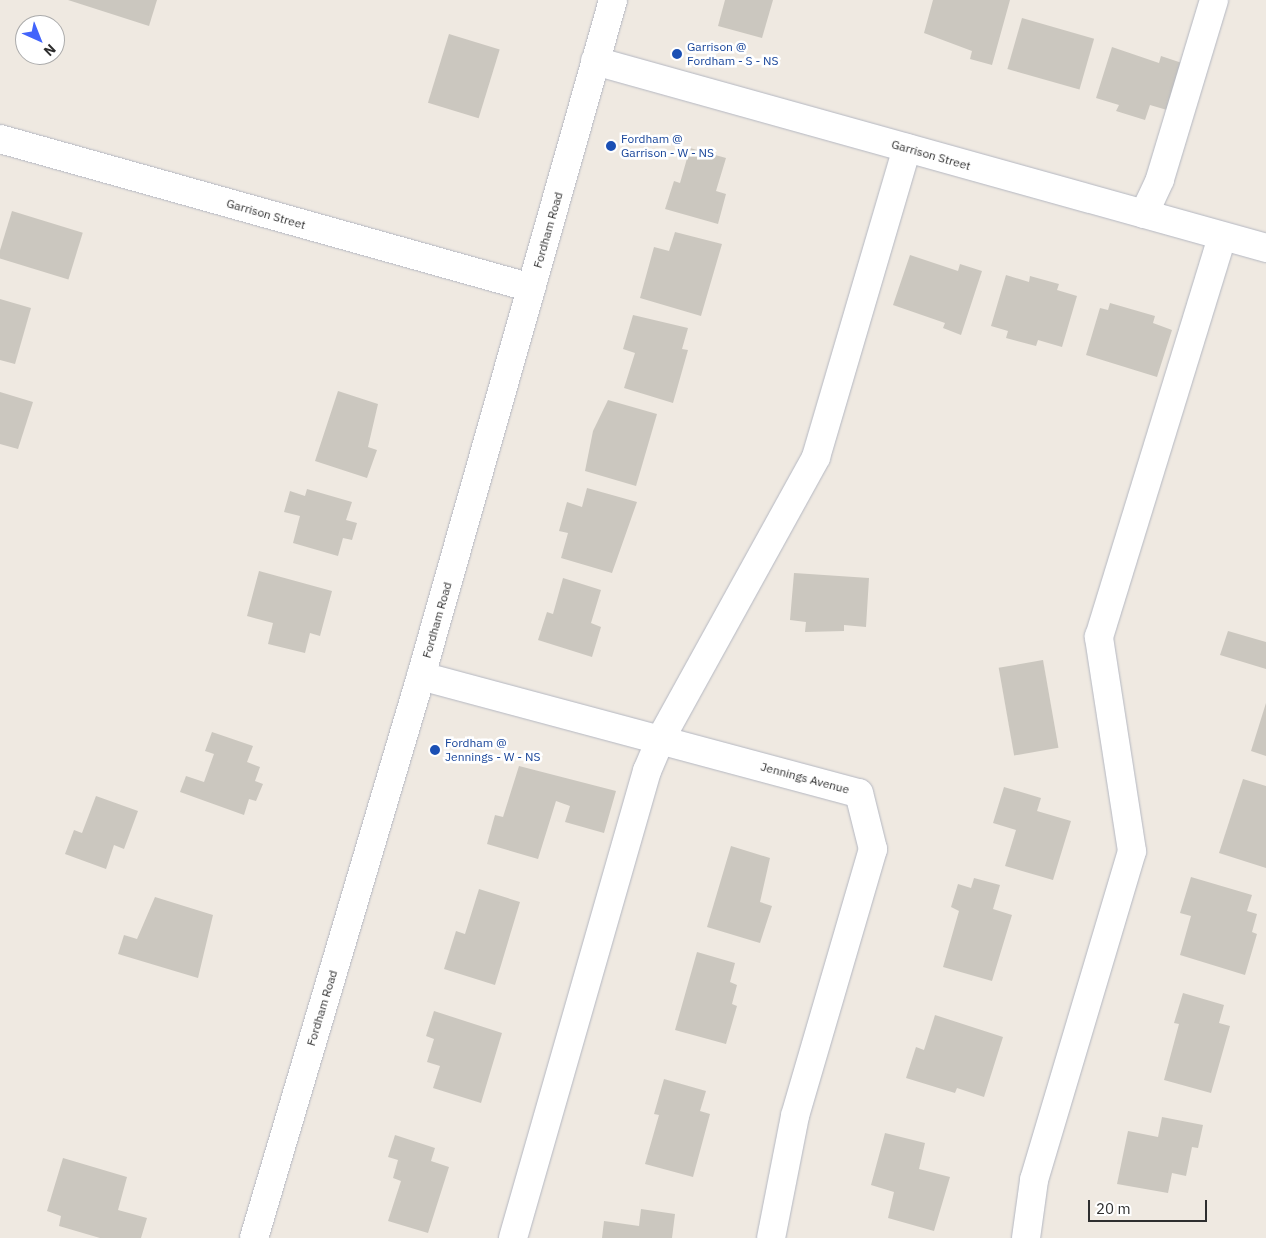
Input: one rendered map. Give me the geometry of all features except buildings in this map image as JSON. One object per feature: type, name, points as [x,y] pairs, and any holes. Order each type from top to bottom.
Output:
[{"type":"street","name":"Fordham Road","points":[[254,1238],[421,676],[613,0]]},
{"type":"street","points":[[1144,214],[1160,179],[1214,0]]},
{"type":"street","name":"Garrison Street","points":[[595,61],[1266,248]]},
{"type":"street","name":"Garrison Street","points":[[0,139],[532,288]]},
{"type":"street","points":[[513,1238],[647,771],[660,740],[816,457],[907,148]]},
{"type":"street","points":[[1026,1238],[1034,1180],[1132,851],[1099,637],[1222,236]]},
{"type":"street","name":"Jennings Avenue","points":[[421,676],[860,793],[872,849],[795,1116],[771,1238]]},
{"type":"place","name":"Garrison @ Fordham - S - NS","points":[[677,54]]},
{"type":"place","name":"Fordham @ Garrison - W - NS","points":[[611,146]]},
{"type":"place","name":"Fordham @ Jennings - W - NS","points":[[435,750]]}]
